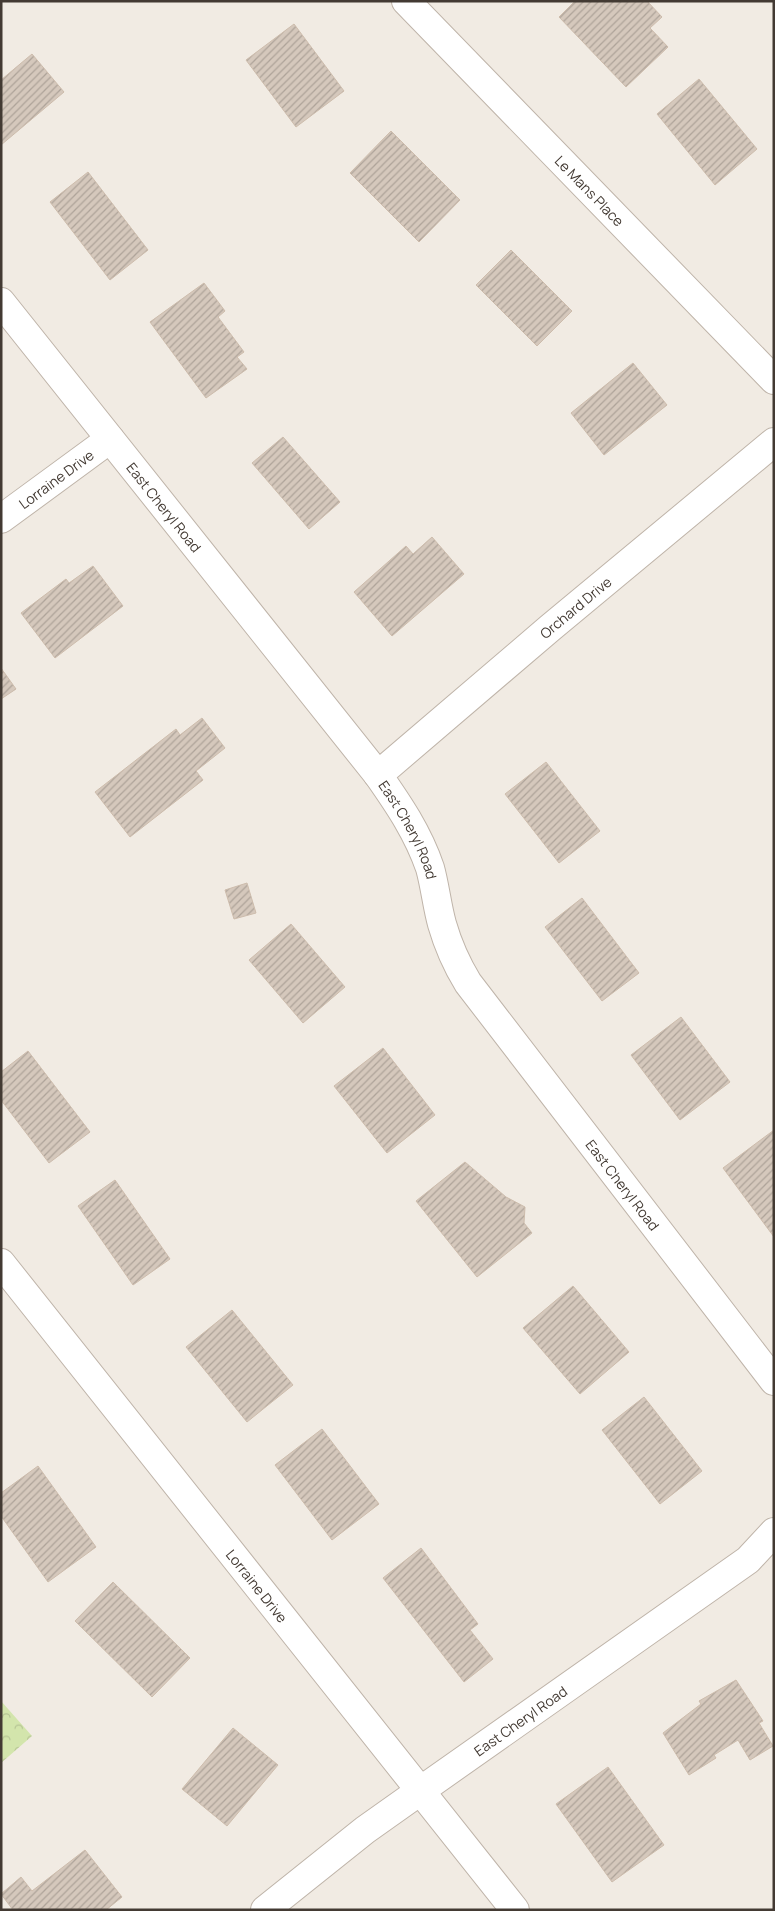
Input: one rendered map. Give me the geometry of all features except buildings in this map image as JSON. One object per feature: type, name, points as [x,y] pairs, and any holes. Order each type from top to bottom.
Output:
[{"type":"street","name":"Le Mans Place","points":[[406,1],[774,380]]},
{"type":"street","name":"East Cheryl Road","points":[[1,302],[378,775],[404,811],[416,834],[430,870],[442,925],[455,961],[468,984],[774,1381]]},
{"type":"street","name":"Lorraine Drive","points":[[1,519],[110,439]]},
{"type":"street","name":"Orchard Drive","points":[[378,775],[550,628],[774,442]]},
{"type":"street","name":"Lorraine Drive","points":[[1,1263],[515,1910]]},
{"type":"street","name":"East Cheryl Road","points":[[265,1910],[365,1830],[420,1790],[748,1560],[774,1532]]},
{"type":"green space","points":[[1,1701],[32,1736],[1,1763]]}]
